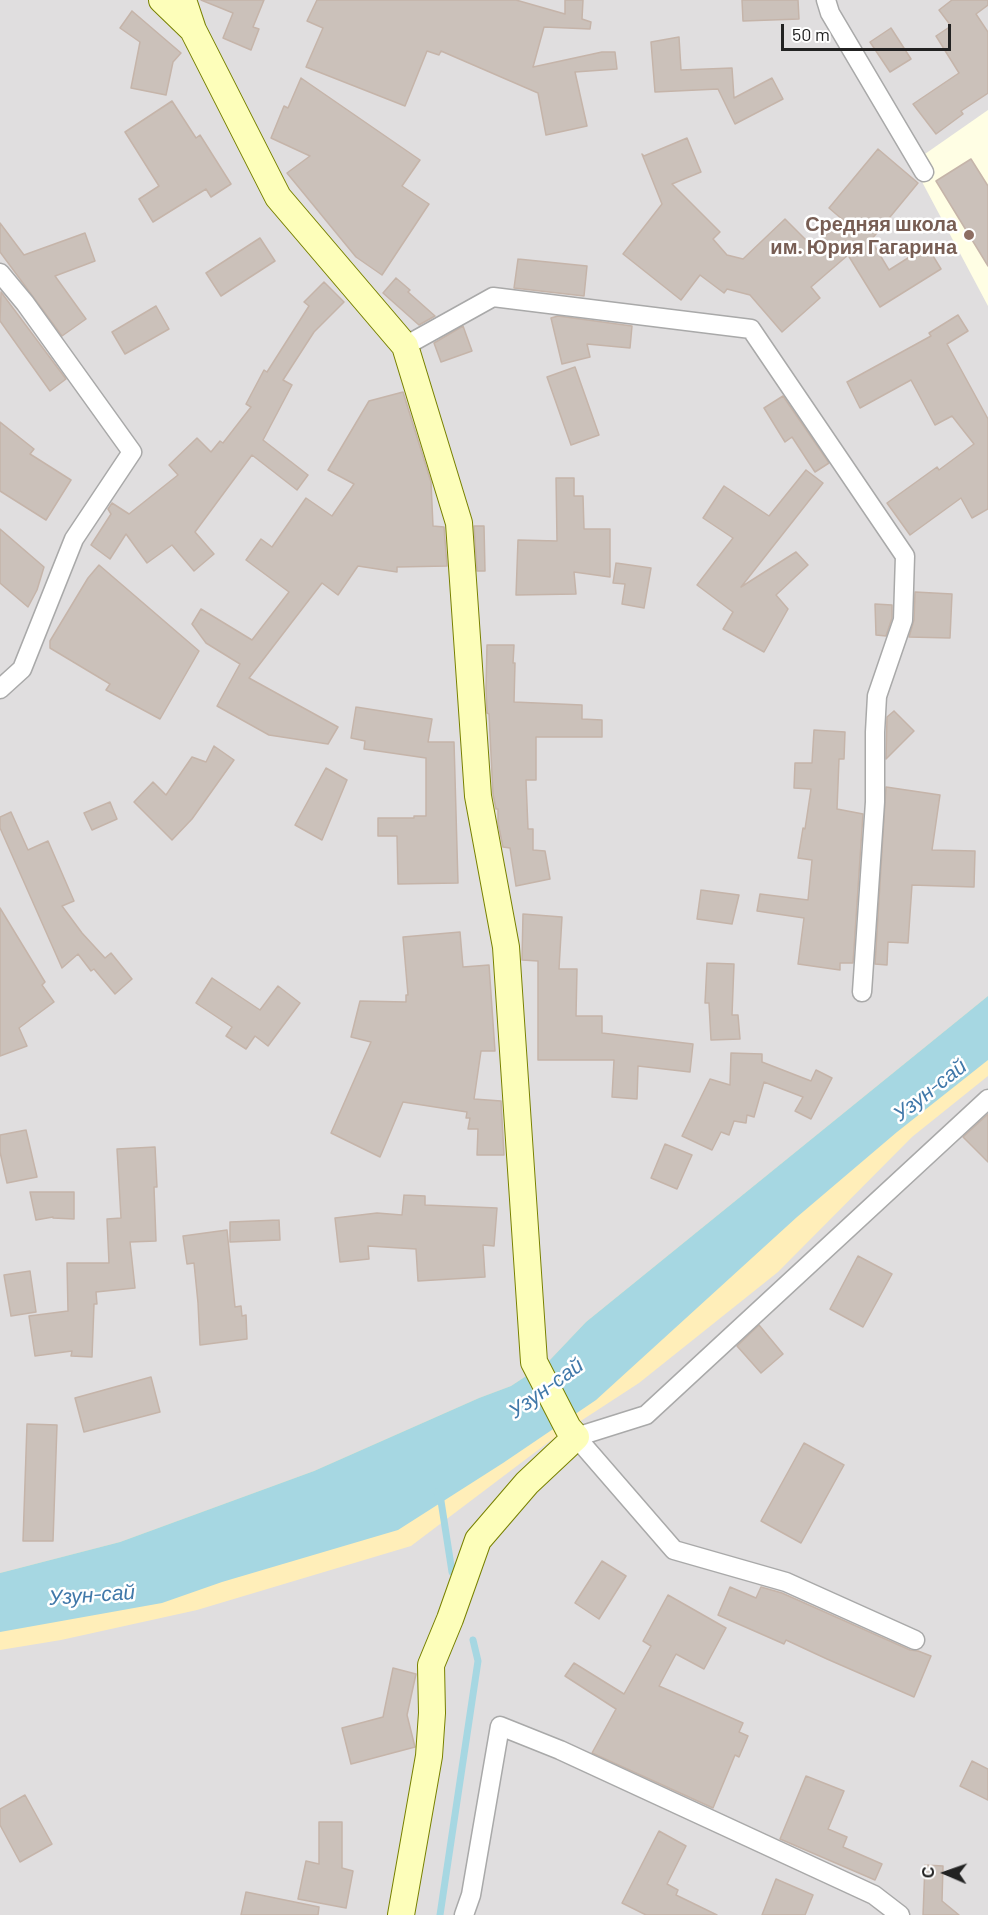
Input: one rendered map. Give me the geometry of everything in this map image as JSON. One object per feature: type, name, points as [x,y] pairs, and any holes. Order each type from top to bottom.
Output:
[{"type":"street","points":[[162,0],[193,30]]},
{"type":"street","points":[[183,0],[193,30],[278,196],[405,346],[459,523],[478,796],[506,947],[534,1362],[572,1432],[674,1550],[786,1582],[915,1640]]},
{"type":"street","points":[[826,0],[830,13],[924,172]]},
{"type":"street","points":[[0,273],[25,303],[132,452],[74,538],[22,669],[0,689]]},
{"type":"street","points":[[405,346],[493,297],[751,329],[905,556],[903,620],[877,696],[875,802],[862,992]]},
{"type":"street","points":[[400,1915],[429,1756],[432,1713],[431,1665],[478,1540],[572,1432],[646,1415],[988,1099]]},
{"type":"street","points":[[465,1915],[471,1895],[500,1726],[560,1750],[874,1895],[900,1915]]},
{"type":"shaded area","points":[[0,0],[988,0],[988,1915],[0,1915]]},
{"type":"shaded area","name":"Средняя школа им. Юрия Гагарина","points":[[988,110],[988,306],[912,163]]},
{"type":"sand","points":[[988,996],[988,1076],[912,1137],[778,1272],[639,1383],[550,1441],[411,1546],[197,1610],[61,1640],[0,1650],[0,1573],[120,1542],[314,1471],[511,1386],[549,1361],[586,1322]]},
{"type":"water","name":"Узун-сай","points":[[988,996],[988,1060],[897,1132],[797,1217],[596,1400],[503,1463],[398,1530],[222,1582],[162,1603],[0,1632],[0,1573],[120,1542],[314,1471],[511,1386],[549,1361],[586,1322]]},
{"type":"building","points":[[201,0],[264,0],[253,27],[259,29],[251,50],[223,38],[233,13]]},
{"type":"building","points":[[317,0],[516,0],[565,14],[565,0],[583,0],[582,19],[591,22],[590,29],[544,27],[533,67],[602,52],[615,52],[617,69],[575,72],[587,126],[546,135],[538,93],[441,51],[439,55],[427,51],[405,106],[306,67],[323,28],[307,21]]},
{"type":"building","points":[[742,0],[798,0],[799,19],[743,21]]},
{"type":"building","points":[[952,0],[988,0],[988,5],[976,14],[988,32],[988,93],[961,111],[963,114],[936,134],[913,104],[959,73],[936,36],[951,26],[939,10]]},
{"type":"building","points":[[132,11],[181,53],[173,62],[166,95],[131,88],[140,42],[120,28]]},
{"type":"building","points":[[891,28],[911,59],[890,72],[870,42]]},
{"type":"building","points":[[679,37],[681,70],[732,68],[734,98],[772,78],[783,99],[735,124],[718,89],[655,92],[651,42]]},
{"type":"building","points":[[301,78],[420,160],[402,186],[429,204],[382,275],[356,257],[287,173],[310,156],[271,138],[284,106],[288,108]]},
{"type":"building","points":[[172,101],[196,138],[200,135],[231,184],[211,197],[206,189],[153,222],[139,199],[159,186],[125,132]]},
{"type":"building","points":[[687,138],[701,172],[672,184],[720,232],[713,239],[727,255],[743,259],[785,219],[813,247],[843,220],[829,208],[878,149],[918,183],[871,240],[889,270],[927,246],[941,269],[880,307],[848,255],[811,287],[820,298],[782,332],[750,295],[727,289],[724,293],[700,275],[681,300],[623,254],[662,204],[642,154],[644,156]]},
{"type":"building","points":[[971,159],[988,186],[988,266],[936,181]]},
{"type":"building","points":[[0,223],[24,255],[85,233],[95,261],[55,276],[86,319],[62,336],[0,252]]},
{"type":"building","points":[[260,238],[275,261],[221,296],[206,273]]},
{"type":"building","points":[[518,259],[587,266],[584,296],[514,288]]},
{"type":"building","points":[[396,278],[435,316],[419,325],[383,293]]},
{"type":"building","points":[[324,282],[344,302],[314,332],[283,380],[292,385],[263,440],[308,475],[297,490],[252,455],[195,532],[214,554],[194,571],[172,545],[147,563],[126,534],[110,559],[91,545],[111,514],[108,509],[112,503],[129,514],[178,475],[169,465],[197,438],[211,452],[220,441],[223,443],[251,407],[246,404],[264,370],[267,372],[309,306],[304,302]]},
{"type":"building","points":[[1,292],[66,379],[50,391],[0,321]]},
{"type":"building","points":[[156,306],[169,329],[125,354],[112,332]]},
{"type":"building","points":[[958,315],[968,331],[947,344],[988,419],[988,509],[972,518],[961,498],[910,535],[887,503],[937,467],[939,470],[974,444],[952,416],[935,425],[911,380],[860,408],[847,382],[931,336],[929,333]]},
{"type":"building","points":[[558,316],[632,326],[630,348],[587,344],[590,357],[562,364],[551,318]]},
{"type":"building","points":[[463,326],[472,351],[441,362],[434,343]]},
{"type":"building","points":[[575,367],[599,435],[571,445],[547,377]]},
{"type":"building","points":[[403,392],[431,482],[433,526],[444,527],[447,566],[397,567],[397,572],[358,566],[338,595],[322,583],[249,678],[338,727],[328,744],[269,735],[217,706],[240,664],[206,643],[192,624],[201,609],[252,640],[289,592],[246,560],[261,539],[272,547],[306,498],[332,516],[354,484],[328,470],[369,401]]},
{"type":"building","points":[[783,396],[829,463],[815,472],[792,437],[785,442],[764,408]]},
{"type":"building","points":[[0,422],[34,449],[30,454],[71,480],[46,520],[0,491]]},
{"type":"building","points":[[806,470],[823,483],[741,587],[796,552],[808,565],[776,595],[788,609],[764,652],[723,629],[733,612],[697,585],[733,538],[703,518],[724,486],[769,516]]},
{"type":"building","points":[[556,478],[574,478],[574,496],[583,496],[584,529],[610,529],[610,577],[574,572],[576,594],[516,595],[518,540],[557,541]]},
{"type":"building","points":[[474,526],[484,526],[485,571],[477,571]]},
{"type":"building","points":[[0,529],[44,567],[37,590],[28,607],[0,583]]},
{"type":"building","points":[[616,563],[651,568],[644,608],[622,604],[625,584],[613,583]]},
{"type":"building","points":[[99,565],[199,651],[160,719],[106,690],[110,684],[50,648],[50,641],[88,578]]},
{"type":"building","points":[[915,592],[952,594],[950,638],[909,637],[914,620]]},
{"type":"building","points":[[875,604],[892,605],[892,618],[886,636],[876,635]]},
{"type":"building","points":[[487,645],[514,645],[514,702],[582,705],[582,719],[602,720],[602,737],[536,737],[536,780],[526,780],[528,829],[533,829],[533,850],[545,851],[550,879],[516,886],[510,848],[503,847],[498,823],[498,809],[496,809],[493,794],[489,714],[487,713]]},
{"type":"building","points":[[356,707],[432,719],[428,742],[454,742],[458,883],[398,884],[397,836],[378,836],[378,818],[426,816],[426,758],[364,749],[365,741],[351,738]]},
{"type":"building","points":[[894,711],[914,731],[886,759],[887,717]]},
{"type":"building","points":[[814,730],[845,732],[844,759],[839,759],[837,809],[863,814],[853,963],[840,963],[840,970],[798,964],[804,918],[757,911],[760,894],[808,900],[812,860],[798,858],[811,789],[794,788],[795,763],[812,763]]},
{"type":"building","points":[[214,746],[234,760],[192,819],[172,840],[134,802],[153,782],[166,795],[192,757],[206,762]]},
{"type":"building","points":[[326,768],[347,780],[322,840],[295,825]]},
{"type":"building","points":[[886,787],[940,795],[932,850],[975,851],[974,887],[912,885],[908,943],[888,942],[887,965],[875,964]]},
{"type":"building","points":[[110,802],[117,819],[92,830],[84,813]]},
{"type":"building","points":[[11,812],[28,850],[48,841],[74,901],[62,906],[105,958],[111,953],[132,979],[115,994],[94,969],[91,971],[78,954],[62,968],[0,828],[0,817]]},
{"type":"building","points":[[701,890],[739,895],[732,924],[697,919]]},
{"type":"building","points":[[0,908],[45,982],[42,985],[54,1002],[19,1028],[27,1046],[0,1056]]},
{"type":"building","points":[[523,914],[562,917],[559,969],[577,969],[576,1016],[602,1016],[602,1033],[693,1044],[690,1072],[638,1066],[637,1099],[612,1097],[614,1060],[538,1060],[538,961],[522,960]]},
{"type":"building","points":[[460,932],[463,967],[489,965],[495,1051],[481,1051],[474,1099],[501,1101],[504,1155],[477,1155],[478,1129],[468,1129],[470,1118],[466,1118],[467,1112],[403,1102],[380,1157],[331,1133],[371,1042],[351,1037],[360,1001],[406,1002],[406,995],[408,995],[403,937]]},
{"type":"building","points":[[707,963],[734,964],[732,1015],[738,1015],[740,1039],[711,1040],[709,1003],[705,1003]]},
{"type":"building","points":[[212,978],[260,1010],[278,986],[300,1003],[268,1046],[255,1036],[246,1049],[226,1036],[232,1027],[196,1003]]},
{"type":"building","points":[[731,1053],[762,1054],[762,1062],[811,1081],[816,1070],[832,1078],[811,1119],[795,1111],[803,1097],[764,1082],[754,1117],[747,1115],[746,1123],[734,1121],[729,1135],[721,1132],[712,1150],[682,1136],[710,1079],[730,1085]]},
{"type":"building","points":[[988,1114],[988,1162],[963,1137]]},
{"type":"building","points":[[26,1130],[37,1177],[7,1183],[0,1152],[0,1135]]},
{"type":"building","points":[[665,1144],[692,1155],[677,1189],[651,1178]]},
{"type":"building","points":[[155,1147],[156,1241],[130,1242],[135,1288],[96,1292],[92,1357],[71,1356],[72,1351],[35,1356],[29,1316],[68,1311],[67,1263],[109,1263],[107,1219],[121,1218],[117,1149]]},
{"type":"building","points":[[30,1192],[74,1192],[74,1219],[53,1217],[36,1220]]},
{"type":"building","points":[[404,1195],[425,1196],[425,1205],[497,1208],[494,1246],[483,1245],[485,1277],[418,1281],[416,1249],[368,1246],[369,1259],[340,1262],[335,1218],[377,1213],[402,1215]]},
{"type":"building","points":[[279,1220],[280,1240],[230,1242],[230,1222]]},
{"type":"building","points":[[227,1230],[235,1307],[241,1306],[242,1316],[246,1315],[247,1339],[200,1345],[194,1263],[187,1264],[183,1236]]},
{"type":"building","points":[[858,1256],[892,1274],[863,1327],[830,1309]]},
{"type":"building","points":[[30,1271],[36,1312],[11,1316],[4,1275]]},
{"type":"building","points":[[759,1325],[783,1354],[761,1373],[737,1346]]},
{"type":"building","points":[[151,1377],[160,1412],[84,1432],[75,1398]]},
{"type":"building","points":[[27,1424],[57,1425],[53,1541],[23,1541]]},
{"type":"building","points":[[804,1443],[844,1465],[801,1543],[761,1521]]},
{"type":"building","points":[[602,1561],[626,1576],[599,1619],[575,1603]]},
{"type":"building","points":[[730,1587],[756,1598],[761,1587],[782,1593],[910,1650],[931,1656],[914,1697],[786,1640],[784,1644],[718,1615]]},
{"type":"building","points":[[668,1595],[726,1628],[704,1669],[676,1654],[659,1686],[743,1723],[739,1732],[748,1736],[739,1757],[735,1755],[713,1808],[592,1753],[616,1709],[565,1676],[574,1663],[624,1694],[651,1646],[643,1641]]},
{"type":"building","points":[[393,1668],[416,1674],[407,1715],[415,1747],[351,1764],[342,1728],[383,1717]]},
{"type":"building","points":[[972,1761],[988,1769],[988,1800],[960,1786]]},
{"type":"building","points":[[806,1776],[844,1791],[828,1829],[847,1837],[843,1847],[882,1864],[875,1880],[780,1839]]},
{"type":"building","points":[[25,1795],[52,1844],[20,1862],[0,1825],[0,1809]]},
{"type":"building","points":[[319,1822],[342,1822],[342,1868],[353,1871],[346,1908],[298,1899],[306,1861],[319,1864]]},
{"type":"building","points":[[659,1831],[686,1846],[667,1884],[678,1890],[676,1895],[717,1915],[646,1915],[622,1903]]},
{"type":"building","points":[[925,1865],[943,1866],[942,1901],[959,1915],[923,1915]]},
{"type":"building","points":[[776,1879],[813,1895],[805,1915],[762,1915]]},
{"type":"building","points":[[246,1892],[319,1907],[318,1915],[241,1915]]},
{"type":"waterway","points":[[437,1492],[441,1501],[452,1572]]},
{"type":"waterway","points":[[440,1915],[478,1661],[473,1640]]},
{"type":"place","name":"Средняя школа им. Юрия Гагарина","points":[[969,235]]}]
